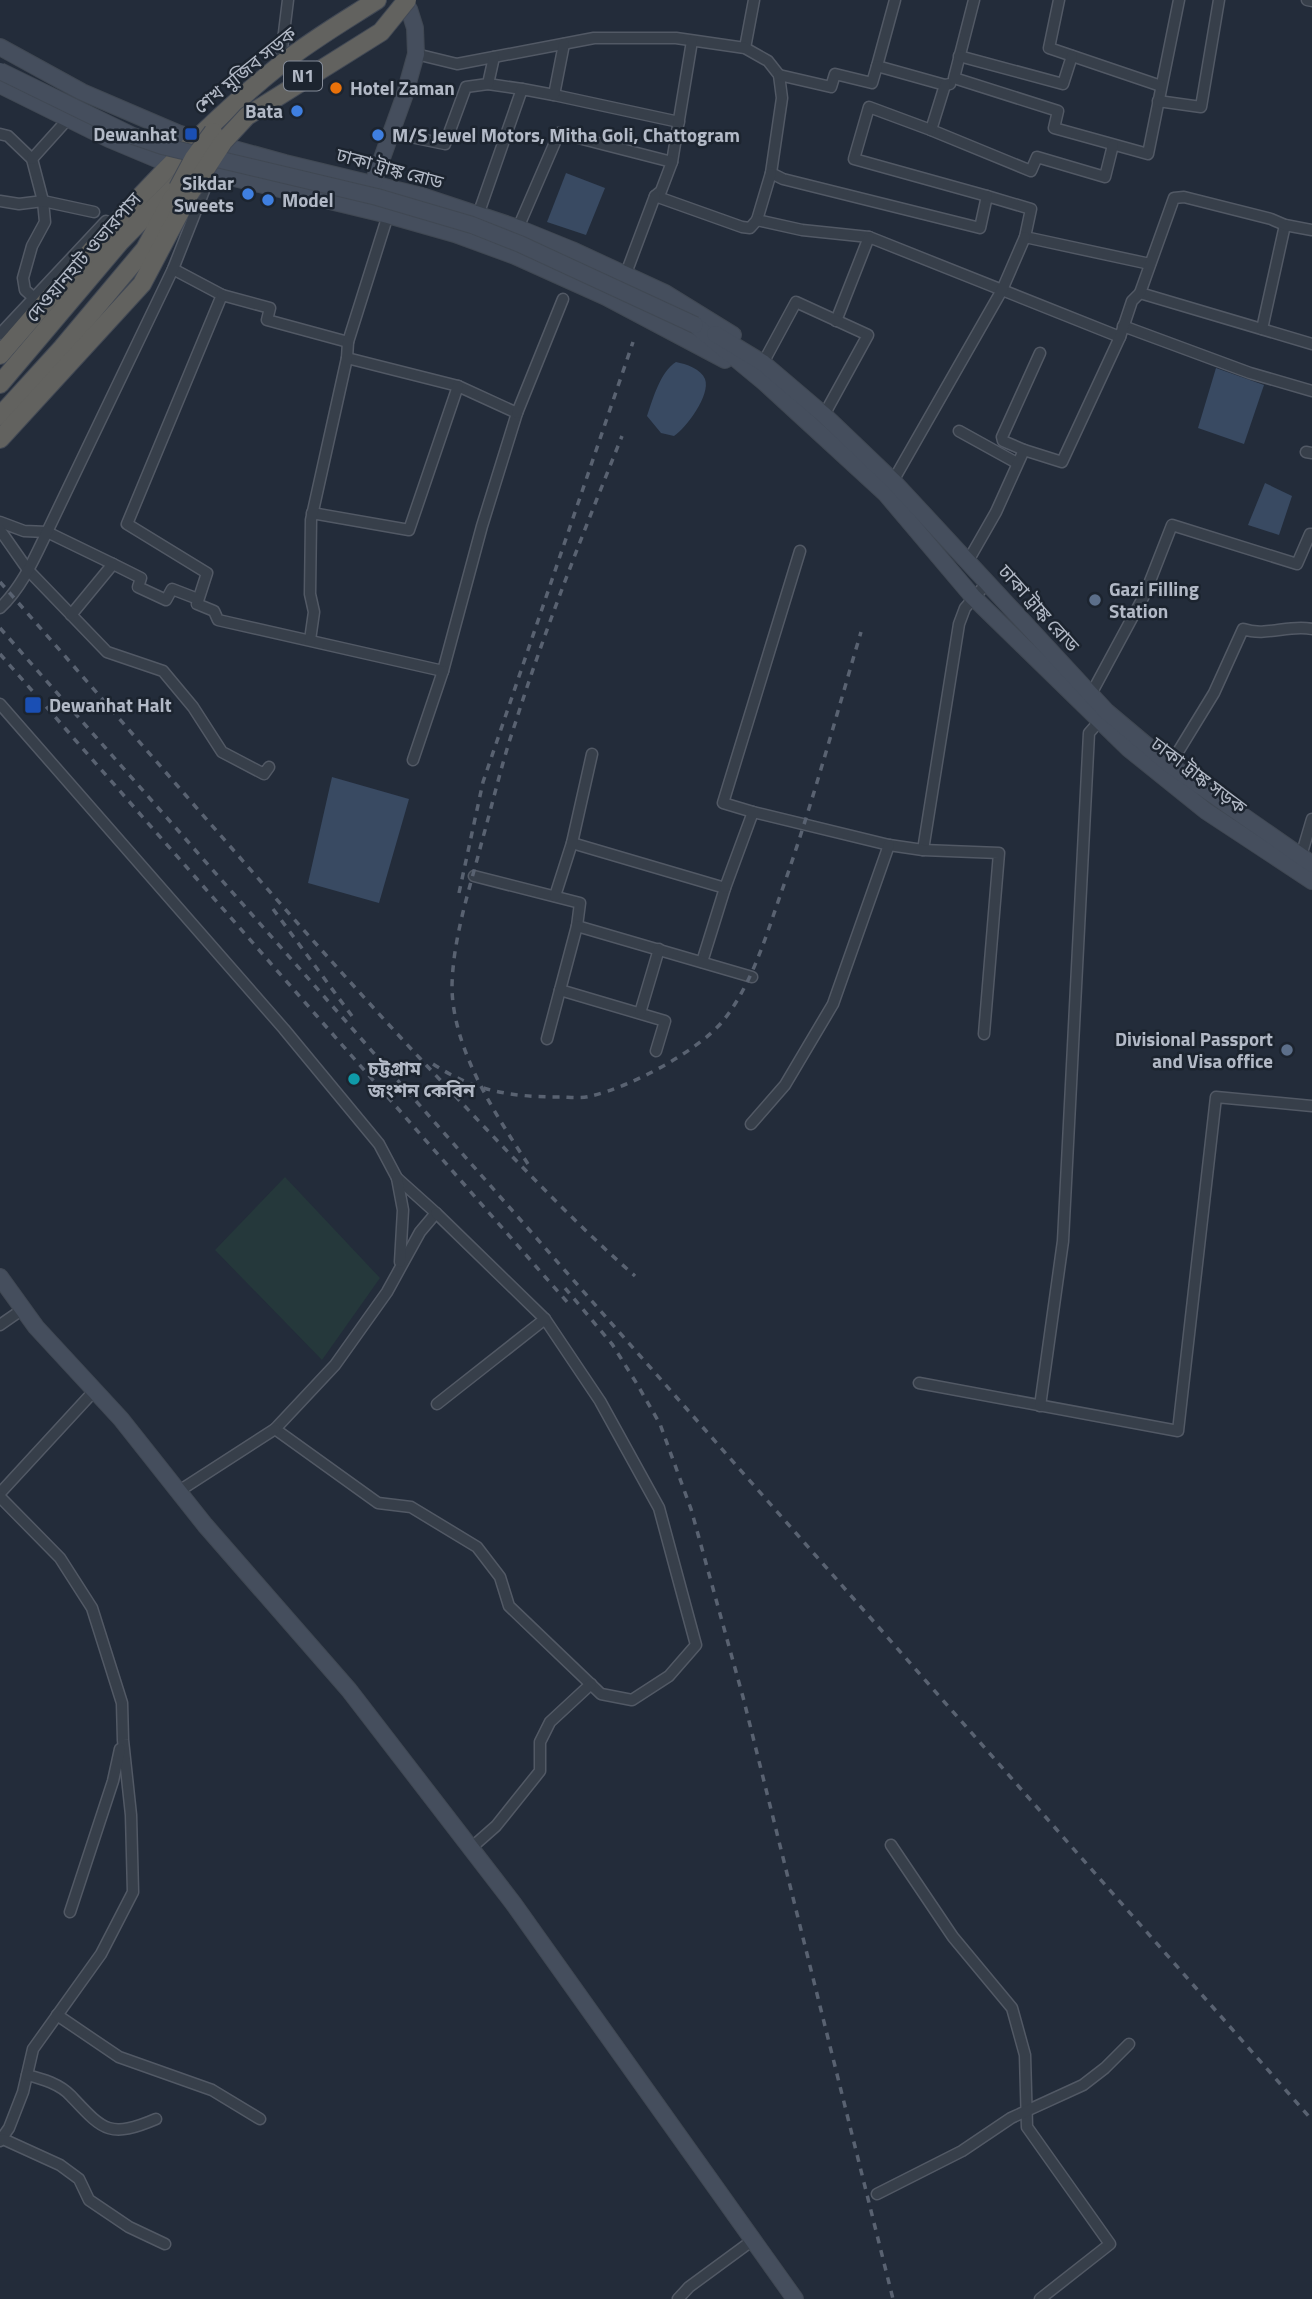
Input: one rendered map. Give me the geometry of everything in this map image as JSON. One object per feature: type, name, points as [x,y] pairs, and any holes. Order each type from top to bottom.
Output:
[{"type":"highway","name":"শেখ মুজিব সড়ক","points":[[173,162],[196,138],[280,65],[377,0]]},
{"type":"highway","points":[[0,416],[62,348],[145,249],[194,159],[213,131],[242,102],[281,72],[382,7],[387,0]]},
{"type":"highway","name":"শেখ মুজিব সড়ক","points":[[201,167],[218,144],[283,89],[410,3]]},
{"type":"highway","points":[[0,439],[142,284],[205,167],[247,116],[381,32],[410,3]]},
{"type":"highway","name":"দেওয়ানহাট ওভারপাস","points":[[0,384],[173,162]]},
{"type":"highway","name":"দেওয়ানহাট ওভারপাস","points":[[0,355],[113,238],[201,167]]},
{"type":"main road","points":[[373,183],[416,54],[416,36],[410,3]]},
{"type":"main road","name":"ঢাকা ট্রাঙ্ক রোড","points":[[0,47],[82,92],[196,138],[285,163],[373,183],[518,228],[665,293],[721,326],[743,342],[893,481],[1090,696],[1103,717],[1306,860]]},
{"type":"main road","name":"ঢাকা ট্রাঙ্ক রোড","points":[[0,71],[133,136],[162,146],[377,197],[472,225],[520,244],[722,337],[760,360]]},
{"type":"main road","points":[[0,85],[135,150],[173,162],[388,215],[455,234],[515,256],[606,297],[764,382]]},
{"type":"main road","name":"ঢাকা ট্রাঙ্ক রোড","points":[[695,325],[764,382],[886,493],[973,597],[1071,691]]},
{"type":"main road","name":"ঢাকা ট্রাঙ্ক সড়ক","points":[[1071,691],[1103,717],[1129,749],[1206,811],[1312,881]]},
{"type":"main road","points":[[0,1277],[36,1327],[121,1419],[205,1525],[349,1690],[513,1903],[795,2299]]},
{"type":"street","points":[[280,65],[288,0]]},
{"type":"street","points":[[744,48],[754,0]]},
{"type":"street","points":[[779,75],[831,87],[835,74],[872,83],[895,0]]},
{"type":"street","points":[[931,130],[960,56],[974,0]]},
{"type":"street","points":[[1059,0],[1049,48],[1161,86]]},
{"type":"street","points":[[877,66],[1058,111],[1054,128],[1148,154],[1179,0]]},
{"type":"street","points":[[1158,101],[1201,107],[1219,0]]},
{"type":"street","points":[[416,54],[457,64],[594,38],[676,38],[744,48],[768,61],[779,75],[782,98],[771,173],[757,220],[750,228],[742,227],[655,196]]},
{"type":"street","points":[[625,276],[655,196],[660,191],[672,162],[692,41]]},
{"type":"street","points":[[554,95],[564,44]]},
{"type":"street","points":[[960,56],[1063,84],[1072,56]]},
{"type":"street","points":[[488,84],[494,57]]},
{"type":"street","points":[[391,133],[445,144],[467,87],[488,84],[554,95],[678,122]]},
{"type":"street","points":[[478,215],[522,89]]},
{"type":"street","points":[[893,481],[1002,290],[1025,237],[1031,209],[854,159],[869,107],[1031,171],[1037,157],[1105,177],[1113,145]]},
{"type":"street","points":[[32,159],[68,119]]},
{"type":"street","points":[[518,228],[559,133],[672,162]]},
{"type":"street","points":[[0,134],[8,136],[32,159],[43,201],[45,222],[32,246],[23,278],[25,290],[33,298]]},
{"type":"street","points":[[0,334],[155,170],[173,162]]},
{"type":"street","points":[[0,608],[12,596],[28,570],[173,269],[201,167]]},
{"type":"street","points":[[771,173],[783,179],[980,228],[987,196]]},
{"type":"street","points":[[1040,353],[1003,441],[1062,462],[1132,301],[1140,293],[1174,198],[1184,197],[1312,230]]},
{"type":"street","points":[[0,201],[19,204],[43,201],[94,212]]},
{"type":"street","points":[[310,640],[314,612],[310,594],[312,513],[347,358],[348,342],[388,215]]},
{"type":"street","points":[[757,220],[802,230],[869,237],[1002,290],[1121,331],[1312,391]]},
{"type":"street","points":[[1262,329],[1285,225]]},
{"type":"street","points":[[836,320],[869,237]]},
{"type":"street","points":[[1025,237],[1150,264]]},
{"type":"street","points":[[173,269],[222,295],[270,308],[267,320],[348,342]]},
{"type":"street","points":[[1140,293],[1312,344]]},
{"type":"street","points":[[222,295],[127,524],[207,573],[197,604],[214,611],[218,620],[443,671]]},
{"type":"street","points":[[413,760],[443,671],[482,526],[517,412],[563,299]]},
{"type":"street","points":[[760,360],[796,302],[868,335],[824,415]]},
{"type":"street","points":[[347,358],[458,386],[517,412]]},
{"type":"street","points":[[312,513],[409,530],[458,386]]},
{"type":"street","points":[[959,431],[1017,463]]},
{"type":"street","points":[[968,561],[996,512],[1024,450]]},
{"type":"street","points":[[0,522],[24,531],[47,532],[141,578],[138,587],[166,600],[172,589],[198,599]]},
{"type":"street","points":[[1090,696],[1145,594],[1172,525],[1297,564],[1312,534]]},
{"type":"street","points":[[0,530],[28,570],[107,652],[163,671],[193,707],[222,752],[264,774],[269,767]]},
{"type":"street","points":[[800,551],[723,803],[889,845],[923,850],[999,853],[984,1034]]},
{"type":"street","points":[[71,615],[113,564]]},
{"type":"street","points":[[923,850],[953,653],[965,608],[988,583]]},
{"type":"street","points":[[1170,765],[1214,692],[1243,629],[1254,633],[1303,627],[1312,629]]},
{"type":"street","points":[[0,704],[284,1029],[379,1144],[397,1178],[404,1210],[400,1268]]},
{"type":"street","points":[[1041,1406],[1063,1241],[1089,733],[1103,717]]},
{"type":"street","points":[[555,896],[572,843],[592,754]]},
{"type":"street","points":[[702,962],[753,812]]},
{"type":"street","points":[[1306,860],[1312,819]]},
{"type":"street","points":[[572,843],[725,888]]},
{"type":"street","points":[[751,1124],[785,1085],[833,1004],[889,845]]},
{"type":"street","points":[[474,876],[580,903],[547,1039]]},
{"type":"street","points":[[576,926],[752,977]]},
{"type":"street","points":[[640,1013],[659,950]]},
{"type":"street","points":[[560,990],[666,1021],[656,1051]]},
{"type":"street","points":[[919,1383],[1178,1431],[1216,1097],[1312,1106]]},
{"type":"street","points":[[275,1429],[379,1503],[411,1507],[477,1547],[500,1577],[509,1606],[601,1694],[632,1700],[669,1676],[696,1645],[659,1508],[600,1401],[545,1319],[397,1178]]},
{"type":"street","points":[[179,1491],[275,1429],[335,1365],[387,1292],[420,1232],[436,1213]]},
{"type":"street","points":[[0,1325],[23,1309]]},
{"type":"street","points":[[437,1404],[545,1319]]},
{"type":"street","points":[[95,1390],[0,1495],[60,1558],[92,1608],[122,1703],[131,1815],[133,1892],[101,1954],[33,2049],[14,2116],[1,2140],[60,2165],[79,2179],[89,2200],[129,2227],[165,2244]]},
{"type":"street","points":[[471,1848],[496,1826],[540,1771],[540,1742],[550,1722],[591,1684]]},
{"type":"street","points":[[71,1912],[113,1781],[123,1740]]},
{"type":"street","points":[[891,1845],[953,1937],[1013,2008],[1025,2054],[1027,2127],[1110,2244],[1040,2299]]},
{"type":"street","points":[[57,2015],[120,2057],[212,2090],[260,2119]]},
{"type":"street","points":[[877,2194],[962,2151],[1026,2110],[1083,2085],[1129,2044]]},
{"type":"street","points":[[27,2075],[49,2081],[60,2088],[106,2129],[135,2128],[156,2119]]},
{"type":"street","points":[[678,2299],[689,2287],[753,2241]]},
{"type":"shaded area","points":[[285,1177],[380,1278],[322,1360],[215,1250]]},
{"type":"water","points":[[566,173],[605,188],[586,235],[547,222]]},
{"type":"water","points":[[676,362],[700,372],[706,386],[696,410],[674,436],[661,433],[647,416],[661,379]]},
{"type":"water","points":[[1216,368],[1264,385],[1244,444],[1198,428]]},
{"type":"water","points":[[1265,483],[1292,496],[1279,535],[1248,525]]},
{"type":"water","points":[[332,777],[409,799],[379,903],[308,883]]},
{"type":"railway","points":[[459,893],[483,782],[633,342]]},
{"type":"railway","points":[[528,1164],[489,1102],[459,1033],[452,986],[455,949],[510,738],[552,615],[622,436]]},
{"type":"railway","points":[[0,582],[372,1006],[529,1174],[635,1276]]},
{"type":"railway","points":[[0,628],[1312,2120]]},
{"type":"railway","points":[[433,1064],[463,1081],[493,1091],[541,1097],[591,1096],[624,1085],[662,1067],[697,1045],[723,1021],[750,977],[763,945],[802,830],[861,632]]},
{"type":"railway","points":[[0,654],[568,1303]]},
{"type":"railway","points":[[273,909],[352,1016]]},
{"type":"railway","points":[[565,1288],[612,1344],[660,1424],[691,1509],[743,1697],[893,2299]]},
{"type":"place","name":"Hotel Zaman","points":[[336,88]]},
{"type":"place","name":"Bata","points":[[297,111]]},
{"type":"place","name":"Dewanhat","points":[[191,134]]},
{"type":"place","name":"M/S Jewel Motors, Mitha Goli, Chattogram","points":[[378,135]]},
{"type":"place","name":"Sikdar Sweets","points":[[248,194]]},
{"type":"place","name":"Model","points":[[268,200]]},
{"type":"place","name":"Gazi Filling Station","points":[[1095,600]]},
{"type":"place","name":"Dewanhat Halt","points":[[33,705]]},
{"type":"place","name":"Divisional Passport and Visa office","points":[[1287,1050]]},
{"type":"place","name":"চট্টগ্রাম জংশন কেবিন","points":[[354,1079]]}]
